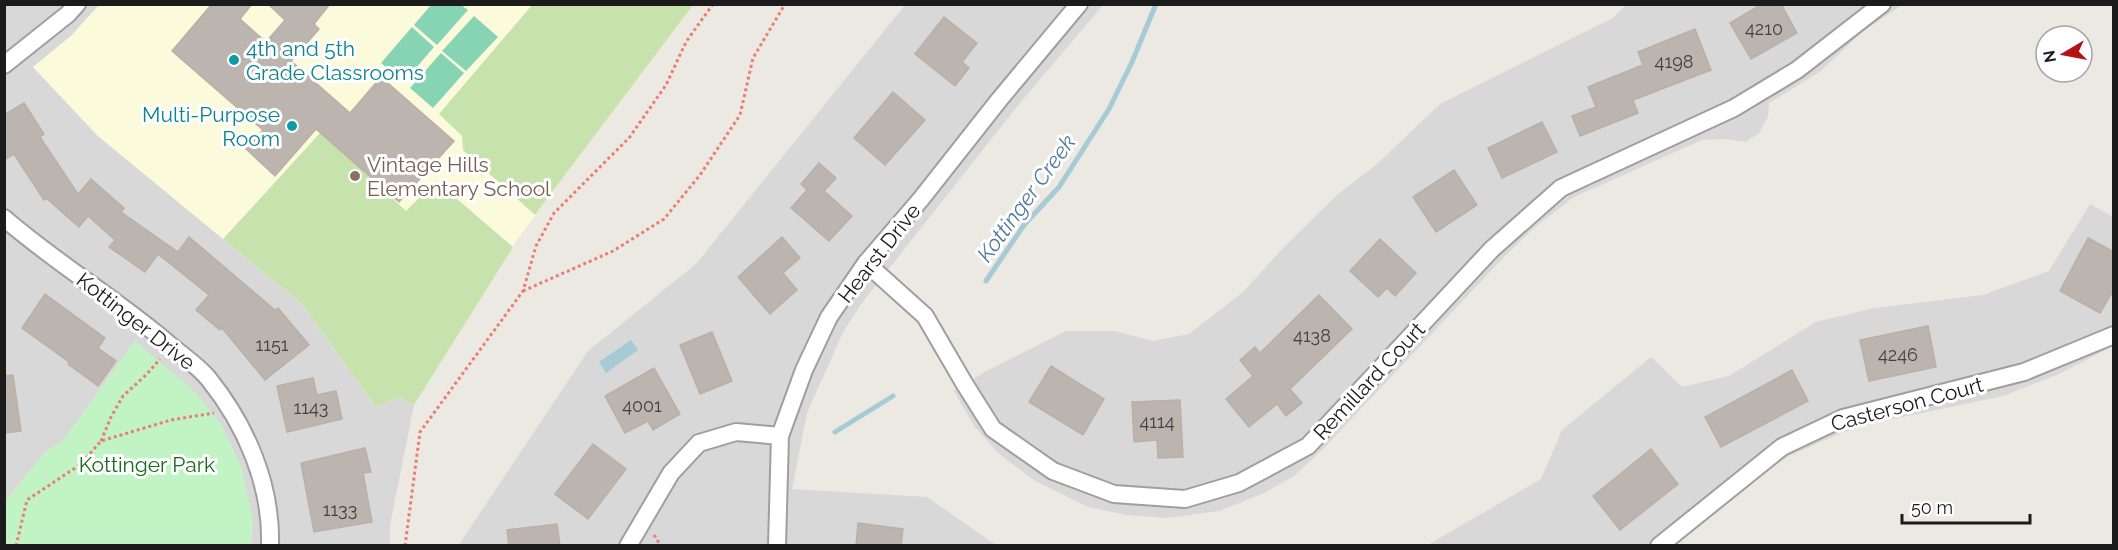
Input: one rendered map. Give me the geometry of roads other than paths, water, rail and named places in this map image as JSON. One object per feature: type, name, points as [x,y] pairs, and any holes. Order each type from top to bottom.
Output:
[{"type":"street","points":[[4,65],[68,14],[76,4]]},
{"type":"street","name":"Hearst Drive","points":[[777,546],[780,435],[804,370],[829,317],[866,262],[921,199],[1079,4]]},
{"type":"street","name":"Remillard Court","points":[[866,262],[925,316],[993,429],[1053,471],[1114,494],[1185,499],[1239,483],[1308,446],[1492,249],[1561,188],[1734,108],[1797,70],[1882,4]]},
{"type":"street","name":"Kottinger Drive","points":[[4,218],[37,246],[152,330],[207,377],[237,419],[257,462],[266,501],[270,546]]},
{"type":"street","name":"Casterson Court","points":[[1659,546],[1782,447],[1843,418],[2024,372],[2114,335]]},
{"type":"street","points":[[628,546],[671,473],[699,443],[736,432],[780,435]]},
{"type":"water","points":[[631,340],[638,350],[606,373],[599,362]]},
{"type":"waterway","name":"Kottinger Creek","points":[[986,281],[1024,225],[1059,187],[1109,109],[1156,4]]},
{"type":"waterway","name":"Kottinger Creek","points":[[835,432],[893,396]]},
{"type":"place","name":"4th and 5th Grade Classrooms","points":[[234,60]]},
{"type":"place","name":"Multi-Purpose Room","points":[[292,126]]},
{"type":"place","name":"Vintage Hills Elementary School","points":[[355,176]]},
{"type":"park label","name":"Kottinger Park","points":[[147,464]]}]
